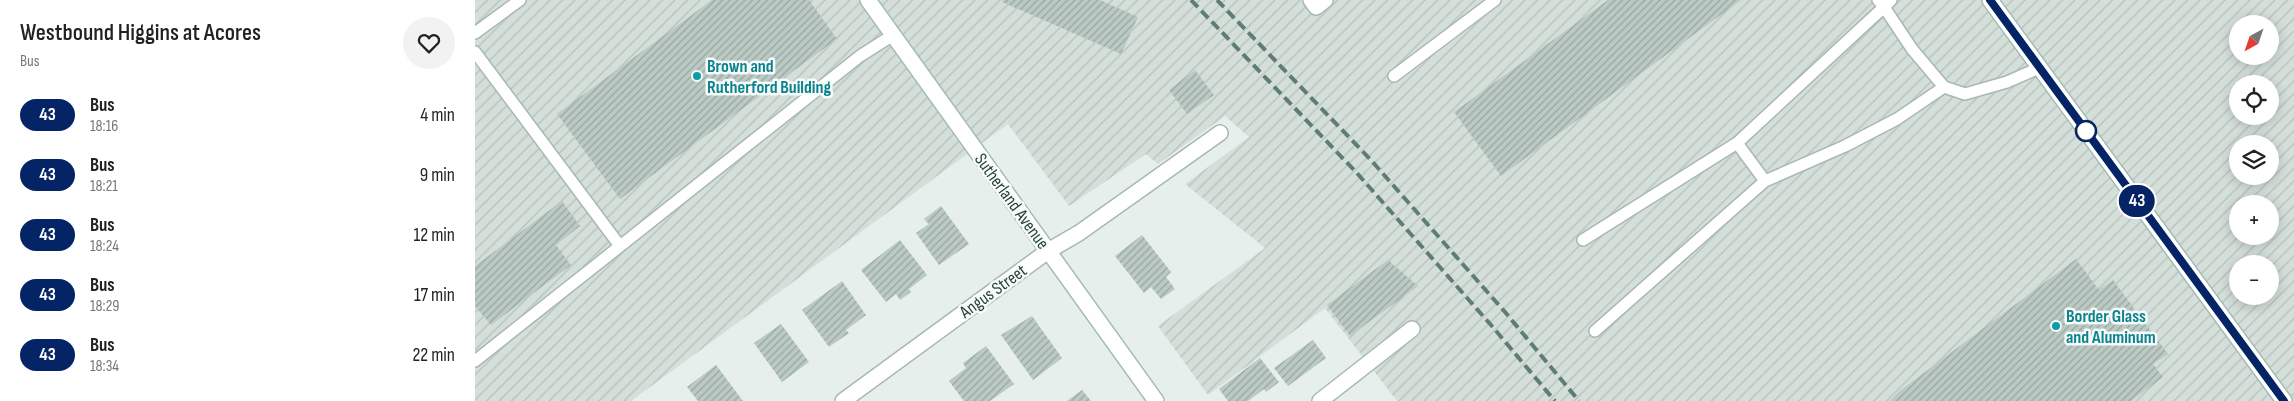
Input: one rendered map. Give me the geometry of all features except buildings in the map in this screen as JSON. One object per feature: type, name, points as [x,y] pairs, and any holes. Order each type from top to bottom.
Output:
[{"type":"street","name":"Sutherland Avenue","points":[[868,0],[1156,401]]},
{"type":"street","points":[[1989,0],[2284,401]]},
{"type":"street","name":"Angus Street","points":[[843,401],[1047,251],[1079,233],[1220,133]]},
{"type":"street","points":[[1320,401],[1411,329]]},
{"type":"lane","points":[[475,33],[520,0]]},
{"type":"lane","points":[[1394,76],[1495,0]]},
{"type":"lane","points":[[1583,240],[1737,143],[1885,2],[1912,49],[1944,87],[1965,94],[2007,82],[2039,68]]},
{"type":"lane","points":[[475,361],[860,56],[893,35]]},
{"type":"lane","points":[[475,52],[620,246]]},
{"type":"lane","points":[[1595,331],[1765,181],[1845,146],[1897,119],[1944,87]]},
{"type":"lane","points":[[1737,143],[1765,181]]},
{"type":"shaded area","points":[[475,0],[2294,0],[2294,401],[1397,401],[1325,308],[1208,395],[1158,326],[1265,248],[1185,184],[1249,137],[1225,116],[1158,164],[1146,154],[1069,206],[1008,124],[631,401],[475,401]]},
{"type":"railway","points":[[1191,0],[1356,172],[1491,325],[1555,401]]},
{"type":"railway","points":[[1217,0],[1370,159],[1505,312],[1579,401]]},
{"type":"bus line","name":"43","points":[[1990,0],[2284,401]]},
{"type":"place","name":"Brown and Rutherford Building","points":[[697,76]]},
{"type":"place","name":"Border Glass and Aluminum","points":[[2056,326]]}]
